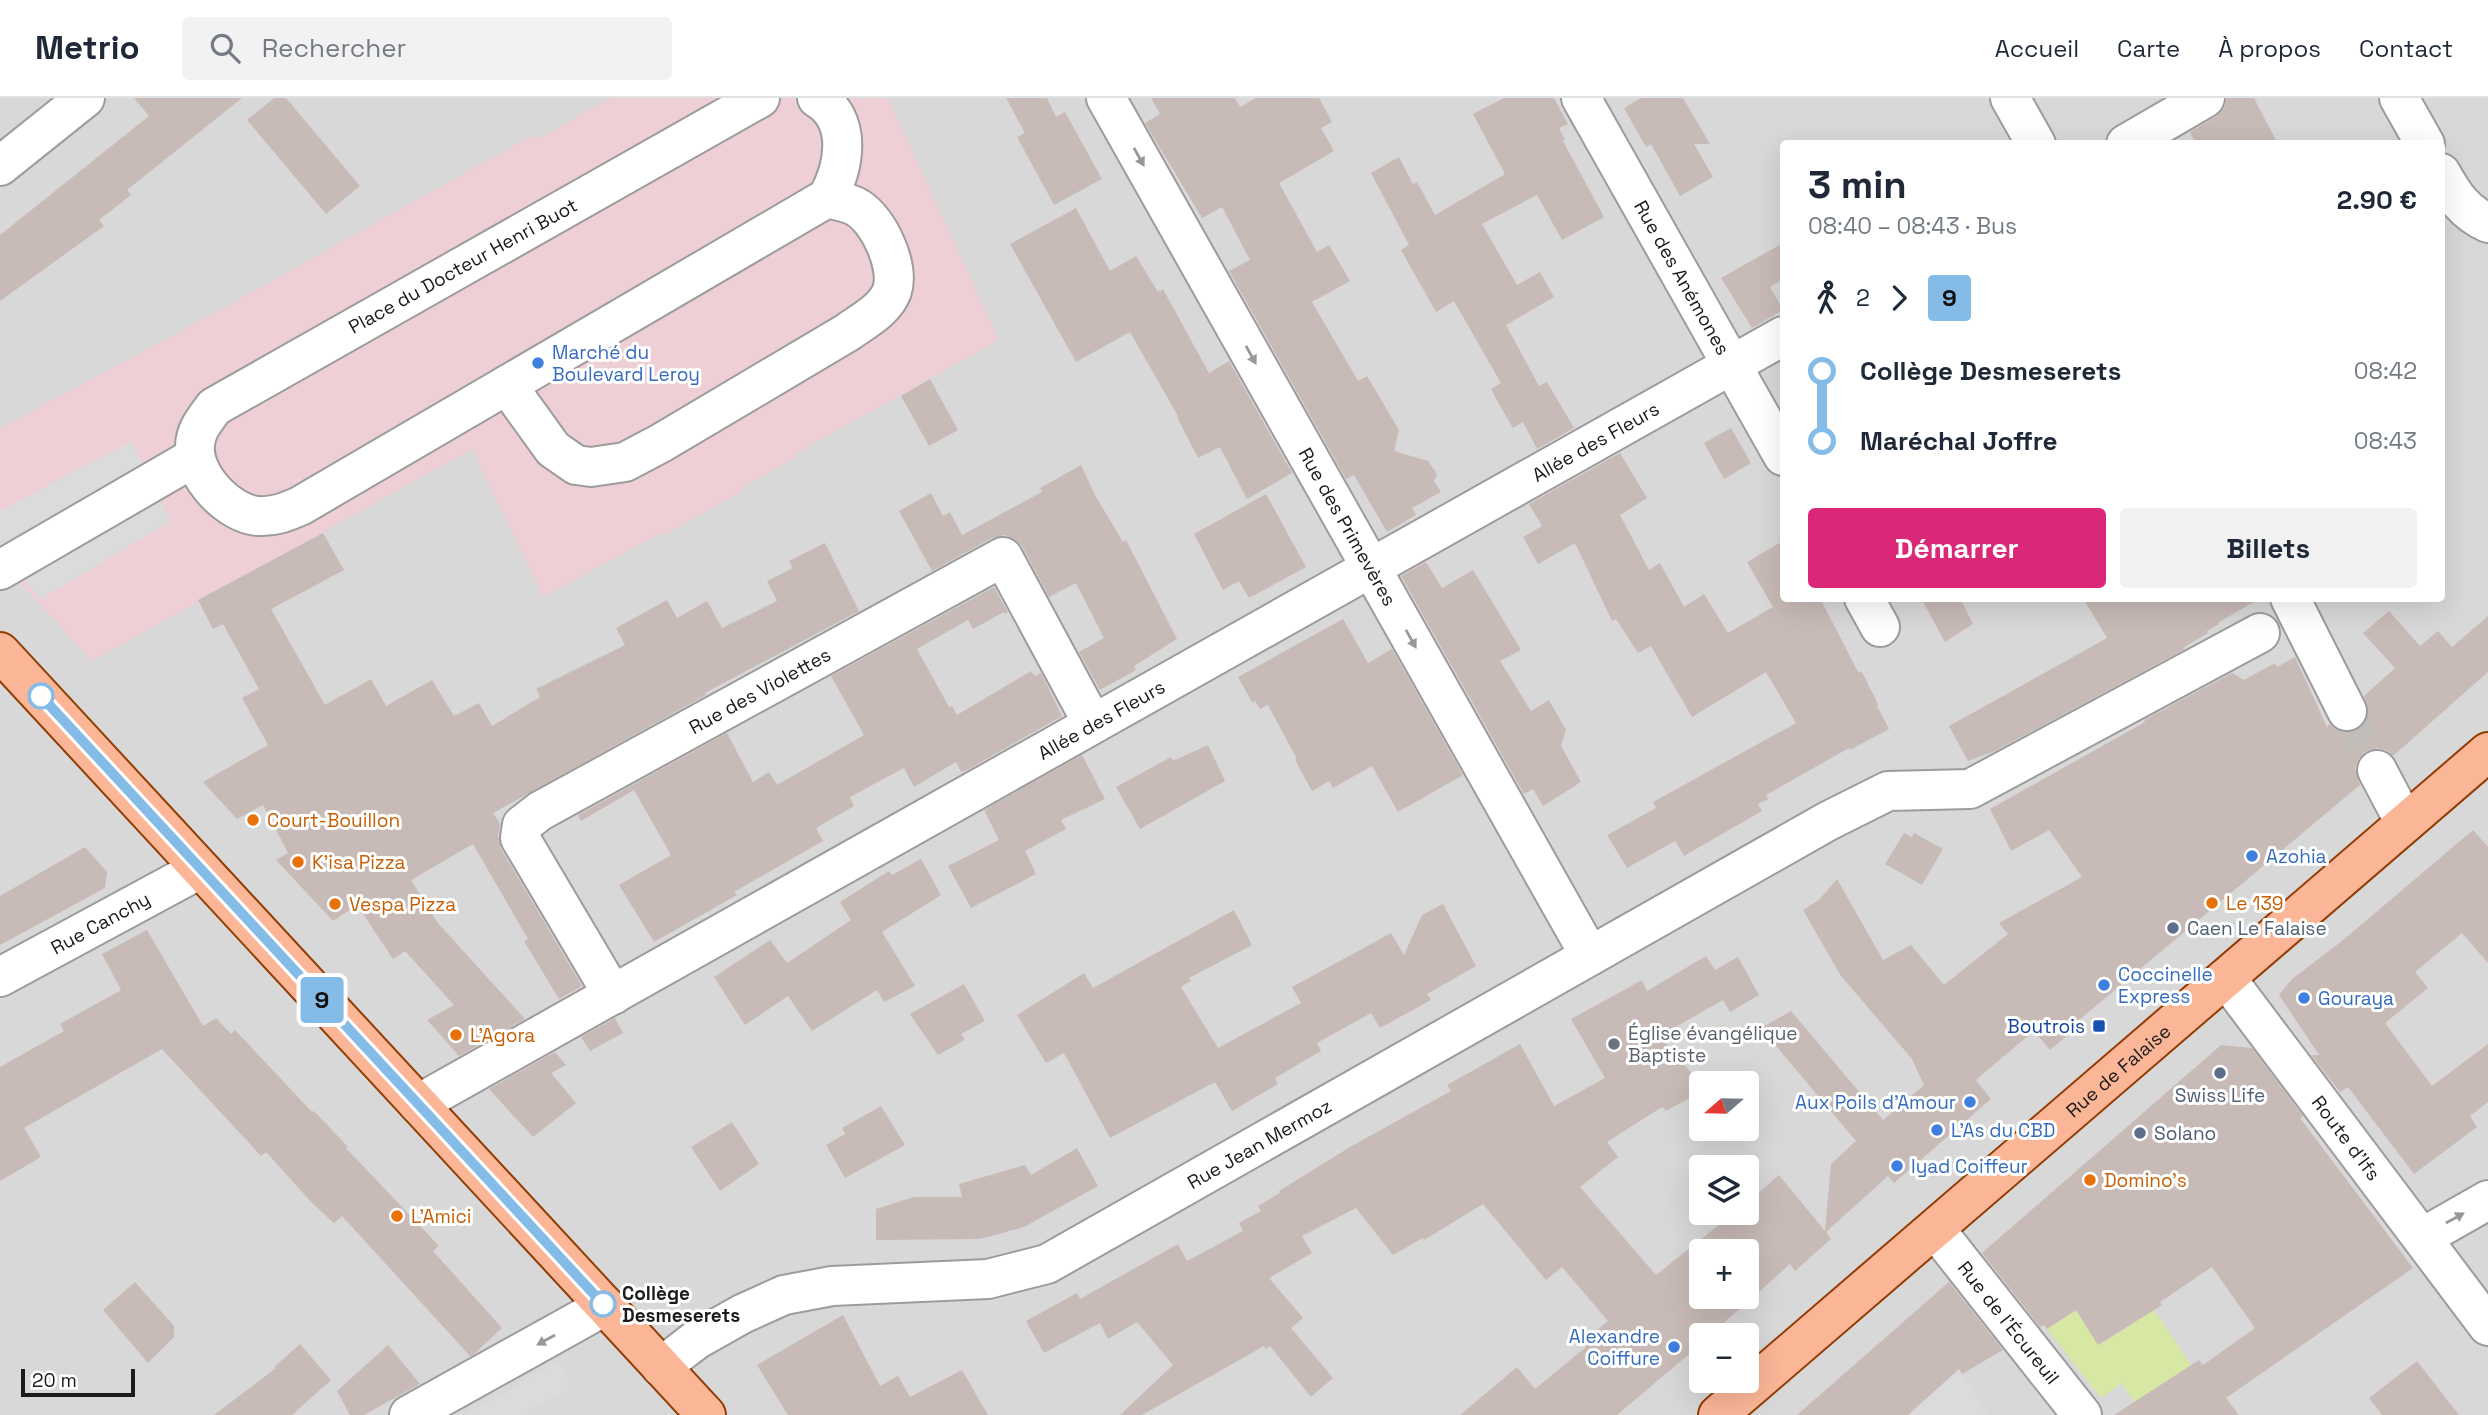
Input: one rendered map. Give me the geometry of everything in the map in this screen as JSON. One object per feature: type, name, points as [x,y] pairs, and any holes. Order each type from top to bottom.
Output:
[{"type":"main road","points":[[0,652],[705,1415]]},
{"type":"main road","name":"Rue de Falaise","points":[[1718,1415],[2488,752]]},
{"type":"street","points":[[0,166],[85,98]]},
{"type":"street","name":"Place du Docteur Henri Buot","points":[[195,457],[198,428],[214,407],[760,98]]},
{"type":"street","name":"Rue des Primevères","points":[[1105,98],[1590,956]]},
{"type":"street","name":"Rue des Anémones","points":[[1581,98],[1780,451]]},
{"type":"street","points":[[2010,98],[2034,140]]},
{"type":"street","points":[[2133,140],[2205,98]]},
{"type":"street","points":[[2399,98],[2423,140]]},
{"type":"street","points":[[0,570],[195,457],[204,479],[218,495],[236,508],[256,516],[277,516],[300,506],[827,198],[841,165],[842,150],[835,112],[822,100]]},
{"type":"street","points":[[2445,180],[2458,202],[2470,214],[2488,223]]},
{"type":"street","points":[[507,385],[553,449],[576,465],[590,467],[625,462],[661,443],[848,332],[877,311],[892,290],[893,265],[884,241],[871,220],[852,205],[827,198]]},
{"type":"street","name":"Allée des Fleurs","points":[[418,1104],[1780,338]]},
{"type":"street","name":"Rue des Violettes","points":[[613,995],[520,838],[522,825],[540,811],[1003,557],[1093,724]]},
{"type":"street","points":[[2292,602],[2347,710]]},
{"type":"street","name":"Rue Jean Mermoz","points":[[661,1367],[696,1340],[742,1314],[784,1295],[832,1286],[988,1279],[1046,1264],[1828,821],[1888,791],[1970,789],[2260,633]]},
{"type":"street","points":[[2377,770],[2405,823]]},
{"type":"street","name":"Rue Canchy","points":[[0,977],[200,869]]},
{"type":"street","name":"Route d'Ifs","points":[[2226,978],[2488,1326]]},
{"type":"street","points":[[2423,1237],[2488,1200]]},
{"type":"street","name":"Rue de l'Écureuil","points":[[1935,1229],[2082,1415]]},
{"type":"street","points":[[409,1415],[605,1306]]},
{"type":"shaded area","points":[[0,98],[2488,98],[2488,1415],[0,1415]]},
{"type":"shaded area","name":"Marché du Boulevard Leroy","points":[[610,98],[888,98],[999,340],[795,454],[796,457],[742,488],[742,491],[663,536],[661,533],[543,597],[472,449],[92,661],[0,561],[0,428],[211,315],[533,135],[537,140]]},
{"type":"shaded area","points":[[131,441],[171,521],[41,599],[0,554],[0,511]]},
{"type":"shaded area","points":[[558,1361],[573,1386],[522,1415],[467,1415]]},
{"type":"shaded area","points":[[1959,1369],[1988,1415],[1908,1415]]},
{"type":"green space","points":[[2152,1307],[2217,1403],[2134,1402],[2122,1383],[2101,1398],[2047,1329],[2076,1310],[2099,1345],[2128,1327]]},
{"type":"building","points":[[134,98],[242,98],[127,190],[131,195],[99,220],[104,226],[0,301],[0,235],[149,116]]},
{"type":"building","points":[[274,98],[286,98],[360,186],[326,214],[247,120]]},
{"type":"building","points":[[1006,98],[1047,98],[1056,117],[1065,112],[1102,179],[1054,205],[1017,137],[1025,133]]},
{"type":"building","points":[[1151,98],[1235,98],[1240,107],[1256,98],[1319,98],[1332,122],[1321,128],[1334,151],[1279,183],[1317,252],[1329,245],[1350,281],[1312,302],[1358,381],[1367,376],[1399,430],[1394,451],[1428,461],[1437,474],[1434,481],[1441,492],[1412,508],[1416,515],[1387,532],[1354,475],[1346,479],[1229,271],[1250,260],[1222,207],[1202,218],[1145,123],[1160,114]]},
{"type":"building","points":[[1504,98],[1554,98],[1568,124],[1559,128],[1565,140],[1563,141],[1604,217],[1562,240],[1537,195],[1482,224],[1517,285],[1540,272],[1554,297],[1506,325],[1539,386],[1547,382],[1574,428],[1537,449],[1523,422],[1513,428],[1499,404],[1491,389],[1501,383],[1454,301],[1436,312],[1401,250],[1409,245],[1371,173],[1399,157],[1413,184],[1417,182],[1435,215],[1505,174],[1473,114]]},
{"type":"building","points":[[1641,98],[1683,98],[1710,144],[1694,144],[1713,177],[1680,196],[1651,144],[1646,147],[1624,108]]},
{"type":"building","points":[[2227,98],[2254,98],[2276,140],[2194,140],[2190,132],[2217,116],[2224,108]]},
{"type":"building","points":[[1076,208],[1110,271],[1136,256],[1158,292],[1163,289],[1209,373],[1229,361],[1292,473],[1247,499],[1220,447],[1198,458],[1178,416],[1130,332],[1076,362],[1010,244]]},
{"type":"building","points":[[1780,245],[1780,281],[1770,287],[1780,305],[1780,312],[1752,328],[1721,278]]},
{"type":"building","points":[[930,379],[958,430],[929,446],[901,396]]},
{"type":"building","points":[[1731,428],[1751,463],[1724,479],[1704,443]]},
{"type":"building","points":[[1620,453],[1647,498],[1620,515],[1649,570],[1660,563],[1684,607],[1704,594],[1728,633],[1773,607],[1747,562],[1780,543],[1780,602],[1822,602],[1858,672],[1862,672],[1889,729],[1850,750],[1849,748],[1766,795],[1768,799],[1758,804],[1762,811],[1684,856],[1675,841],[1627,868],[1607,835],[1656,808],[1653,802],[1796,723],[1766,672],[1692,717],[1651,646],[1638,653],[1616,619],[1612,621],[1575,543],[1538,564],[1523,537],[1542,526],[1529,504]]},
{"type":"building","points":[[1081,465],[1123,542],[1126,540],[1177,639],[1134,666],[1136,670],[1100,690],[1079,652],[1104,638],[1076,583],[1049,597],[1022,546],[1015,539],[1004,535],[992,538],[932,571],[899,511],[931,493],[943,516],[950,512],[962,535],[1042,492],[1040,488]]},
{"type":"building","points":[[1266,494],[1306,567],[1249,598],[1239,581],[1223,590],[1194,534]]},
{"type":"building","points":[[323,533],[344,570],[271,609],[325,705],[371,679],[386,706],[432,680],[454,716],[479,703],[492,726],[540,697],[536,689],[625,645],[616,628],[667,600],[677,618],[707,601],[722,628],[777,601],[767,581],[793,568],[789,561],[825,543],[859,611],[705,693],[706,695],[493,813],[500,824],[498,836],[501,849],[582,986],[559,999],[524,941],[528,939],[473,844],[411,880],[437,922],[525,1019],[459,1056],[427,1020],[454,1005],[405,951],[393,959],[357,905],[333,921],[276,860],[288,853],[263,805],[237,819],[203,782],[268,745],[242,698],[259,689],[223,624],[213,629],[198,600]]},
{"type":"building","points":[[1426,562],[1442,588],[1473,570],[1521,650],[1500,661],[1531,711],[1549,700],[1566,730],[1561,746],[1581,782],[1543,806],[1533,789],[1524,794],[1401,576]]},
{"type":"building","points":[[994,587],[1008,612],[973,629],[968,620],[917,649],[949,707],[952,706],[957,715],[1031,671],[1035,676],[1041,673],[1062,716],[965,771],[961,772],[956,762],[914,787],[904,768],[850,797],[854,806],[816,828],[823,841],[734,892],[737,895],[654,942],[619,885],[671,855],[634,790],[581,821],[578,815],[727,733],[753,782],[769,772],[777,785],[864,735],[831,676]]},
{"type":"building","points":[[1923,602],[1962,602],[1973,624],[1945,642]]},
{"type":"building","points":[[2085,602],[2254,602],[2219,622],[2207,631],[2208,633],[2183,648],[2185,649],[1995,751],[1968,761],[1949,726],[2107,638]]},
{"type":"building","points":[[2389,611],[2420,646],[2438,631],[2452,647],[2488,616],[2488,672],[2393,756],[2378,748],[2366,751],[2358,759],[2355,768],[2360,785],[2079,1020],[2082,1023],[2050,1050],[2034,1031],[1976,1080],[1991,1099],[1894,1183],[1888,1176],[1826,1232],[1831,1239],[1795,1271],[1790,1264],[1759,1292],[1759,1239],[1701,1239],[1719,1225],[1759,1225],[1759,1193],[1779,1175],[1825,1231],[1831,1164],[1856,1141],[1761,1028],[1791,1011],[1883,1120],[1924,1085],[1912,1059],[1841,976],[1803,910],[1819,900],[1837,879],[1883,960],[1911,945],[1944,985],[2008,934],[1999,923],[2082,877],[2049,830],[2011,851],[1990,809],[2145,722],[2144,720],[2232,673],[2244,680],[2275,663],[2277,667],[2295,657],[2327,727],[2330,724],[2345,733],[2356,731],[2365,724],[2369,713],[2364,696],[2395,668],[2363,633]]},
{"type":"building","points":[[1343,619],[1368,663],[1392,649],[1463,775],[1398,812],[1372,766],[1333,788],[1329,781],[1312,791],[1268,705],[1260,709],[1255,701],[1252,702],[1238,677]]},
{"type":"building","points":[[1208,745],[1225,781],[1140,829],[1116,787],[1171,757],[1173,761]]},
{"type":"building","points":[[1082,755],[1105,799],[1061,820],[1066,829],[1025,851],[1036,874],[971,908],[948,866],[999,840],[984,810]]},
{"type":"building","points":[[2473,830],[2488,847],[2488,963],[2462,933],[2415,972],[2428,988],[2385,1023],[2432,1086],[2488,1044],[2488,1102],[2470,1116],[2477,1127],[2414,1174],[2348,1087],[2340,1092],[2311,1055],[2319,1055],[2279,995],[2292,979],[2342,941]]},
{"type":"building","points":[[1904,833],[1912,837],[1914,833],[1943,849],[1922,885],[1885,864]]},
{"type":"building","points":[[85,847],[107,872],[105,888],[0,945],[0,896]]},
{"type":"building","points":[[921,859],[941,895],[882,932],[915,986],[884,1002],[877,990],[812,1031],[788,996],[745,1025],[714,977],[770,940],[787,963],[851,920],[840,902],[889,871],[892,875]]},
{"type":"building","points":[[1443,904],[1476,966],[1427,994],[1431,1000],[1380,1028],[1371,1013],[1317,1043],[1321,1051],[1275,1078],[1278,1084],[1232,1111],[1215,1082],[1110,1138],[1064,1053],[1046,1063],[1017,1015],[1084,973],[1093,988],[1234,910],[1252,945],[1189,978],[1191,981],[1181,987],[1218,1048],[1301,1003],[1292,987],[1391,933],[1404,955],[1422,915]]},
{"type":"building","points":[[147,930],[203,1026],[216,1018],[231,1034],[235,1030],[439,1246],[433,1251],[502,1328],[473,1355],[470,1356],[342,1216],[334,1223],[266,1152],[261,1156],[162,1049],[24,1128],[41,1157],[0,1181],[0,1067],[64,1031],[60,1024],[121,990],[102,954]]},
{"type":"building","points":[[1706,956],[1715,970],[1738,957],[1759,995],[1730,1012],[1723,1000],[1660,1036],[1690,1071],[1689,1099],[1666,1111],[1662,1107],[1607,1142],[1618,1157],[1580,1187],[1656,1275],[1689,1249],[1689,1309],[1739,1309],[1724,1323],[1689,1323],[1689,1354],[1617,1415],[1460,1415],[1517,1367],[1535,1389],[1586,1347],[1582,1342],[1608,1321],[1562,1267],[1546,1280],[1483,1204],[1424,1240],[1423,1238],[1393,1255],[1356,1208],[1302,1236],[1312,1253],[1269,1278],[1303,1318],[1291,1328],[1333,1378],[1311,1397],[1270,1346],[1266,1349],[1264,1346],[1142,1415],[1120,1415],[1173,1365],[1137,1322],[1108,1339],[1100,1323],[1044,1353],[1026,1321],[1077,1293],[1080,1299],[1178,1244],[1187,1261],[1243,1231],[1239,1223],[1261,1211],[1258,1206],[1280,1193],[1279,1191],[1350,1147],[1451,1091],[1447,1085],[1520,1044],[1554,1106],[1605,1078],[1571,1019],[1642,980],[1647,991]]},
{"type":"building","points":[[964,984],[985,1021],[961,1034],[965,1040],[938,1055],[910,1014]]},
{"type":"building","points":[[615,1018],[623,1033],[590,1051],[581,1037]]},
{"type":"building","points":[[2221,1045],[2252,1048],[2303,1116],[2300,1118],[2413,1268],[2226,1398],[2239,1415],[2114,1415],[2199,1360],[2203,1365],[2255,1328],[2212,1267],[2160,1302],[2162,1305],[2098,1345],[2076,1310],[2047,1329],[2044,1325],[2040,1327],[1982,1253]]},
{"type":"building","points":[[555,1052],[566,1065],[551,1073],[576,1103],[533,1137],[489,1089]]},
{"type":"building","points":[[881,1106],[905,1145],[845,1178],[826,1145],[845,1134],[842,1128]]},
{"type":"building","points":[[732,1122],[759,1164],[720,1191],[691,1147]]},
{"type":"building","points":[[1077,1148],[1098,1186],[1024,1227],[980,1239],[876,1240],[876,1209],[914,1197],[962,1197],[959,1184],[1025,1165],[1031,1175]]},
{"type":"building","points":[[135,1282],[174,1326],[174,1337],[148,1363],[103,1310]]},
{"type":"building","points":[[1949,1282],[2003,1350],[1962,1374],[1959,1369],[1908,1415],[1797,1415]]},
{"type":"building","points":[[843,1315],[880,1386],[898,1376],[910,1397],[962,1370],[988,1415],[788,1415],[757,1365]]},
{"type":"building","points":[[300,1344],[331,1380],[292,1415],[214,1415],[276,1368],[274,1367]]},
{"type":"building","points":[[388,1345],[420,1384],[364,1415],[350,1415],[337,1391]]},
{"type":"building","points":[[2417,1361],[2459,1415],[2382,1415],[2369,1398]]},
{"type":"tunnel","points":[[2347,711],[2377,770]]},
{"type":"bus line","name":"9","points":[[41,696],[603,1304]]},
{"type":"place","name":"Marché du Boulevard Leroy","points":[[538,363]]},
{"type":"place","name":"Court-Bouillon","points":[[253,820]]},
{"type":"place","name":"Azohia","points":[[2252,856]]},
{"type":"place","name":"K’isa Pizza","points":[[298,862]]},
{"type":"place","name":"Le 139","points":[[2212,903]]},
{"type":"place","name":"Vespa Pizza","points":[[335,904]]},
{"type":"place","name":"Caen Le Falaise","points":[[2173,928]]},
{"type":"place","name":"Coccinelle Express","points":[[2104,985]]},
{"type":"place","name":"Gouraya","points":[[2304,998]]},
{"type":"place","name":"Boutrois","points":[[2099,1026]]},
{"type":"place","name":"L'Agora","points":[[456,1035]]},
{"type":"place","name":"Église évangélique Baptiste","points":[[1614,1044]]},
{"type":"place","name":"Swiss Life","points":[[2220,1073]]},
{"type":"place","name":"Aux Poils d'Amour","points":[[1970,1102]]},
{"type":"place","name":"L'As du CBD","points":[[1937,1130]]},
{"type":"place","name":"Solano","points":[[2140,1133]]},
{"type":"place","name":"Iyad Coiffeur","points":[[1897,1166]]},
{"type":"place","name":"Domino's","points":[[2090,1180]]},
{"type":"place","name":"L'Amici","points":[[397,1216]]},
{"type":"place","name":"Collège Desmeserets","points":[[603,1304]]},
{"type":"place","name":"Alexandre Coiffure","points":[[1674,1347]]}]
